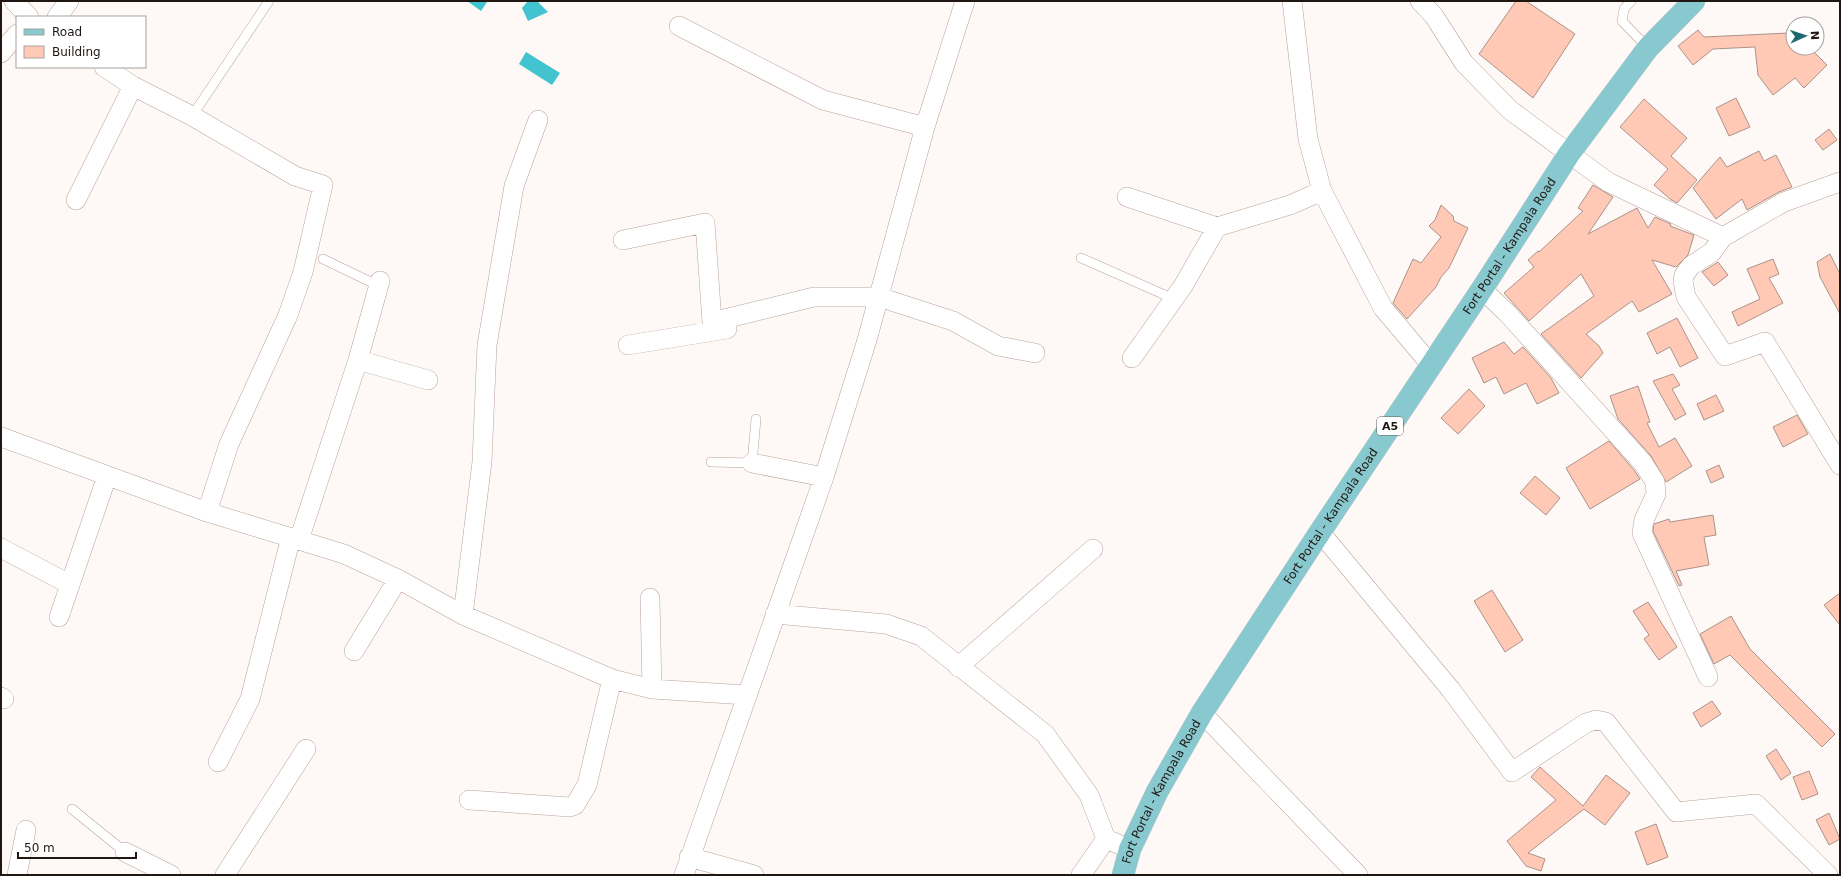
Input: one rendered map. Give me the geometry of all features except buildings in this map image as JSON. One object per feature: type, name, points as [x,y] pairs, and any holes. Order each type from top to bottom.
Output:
[{"type":"main road","name":"Fort Portal - Kampala Road","points":[[1124,875],[1130,849],[1157,792],[1202,713],[1320,532],[1569,154],[1648,48],[1694,1]]},
{"type":"street","points":[[14,1],[28,16]]},
{"type":"street","points":[[58,16],[69,1]]},
{"type":"street","points":[[684,875],[689,857],[824,477],[879,297],[925,127],[965,1]]},
{"type":"street","points":[[1292,1],[1308,139],[1322,191],[1383,308],[1431,365]]},
{"type":"street","points":[[1420,1],[1434,16],[1464,63],[1510,110],[1608,182],[1723,237]]},
{"type":"street","points":[[678,26],[823,100],[925,127]]},
{"type":"street","points":[[1,54],[16,35]]},
{"type":"street","points":[[105,68],[132,86],[192,116],[295,176],[323,185],[303,272],[288,315],[230,444],[207,512]]},
{"type":"street","points":[[76,200],[132,86]]},
{"type":"street","points":[[463,615],[482,462],[487,345],[514,186],[538,120]]},
{"type":"street","points":[[1840,182],[1784,202],[1723,237],[1712,252],[1691,266],[1684,275],[1683,281],[1686,296],[1725,356],[1765,342],[1840,465]]},
{"type":"street","points":[[1127,197],[1216,227],[1290,205],[1322,191]]},
{"type":"street","points":[[623,240],[705,223],[712,322],[814,297],[879,297],[953,321],[998,346],[1035,353]]},
{"type":"street","points":[[1132,358],[1174,299],[1216,227]]},
{"type":"street","points":[[218,762],[250,699],[295,539],[358,360],[380,283]]},
{"type":"street","points":[[1482,288],[1508,314],[1643,463],[1655,482],[1656,494],[1644,520],[1642,533],[1708,677]]},
{"type":"street","points":[[628,345],[727,329],[726,318]]},
{"type":"street","points":[[358,360],[428,380]]},
{"type":"street","points":[[1,437],[207,512],[344,554],[398,579],[463,615],[612,679],[652,689],[746,695]]},
{"type":"street","points":[[752,463],[824,477]]},
{"type":"street","points":[[59,617],[69,584],[108,476]]},
{"type":"street","points":[[1320,532],[1451,690],[1512,772],[1586,723],[1596,720],[1606,722],[1627,747],[1676,812],[1756,804],[1828,875]]},
{"type":"street","points":[[1,548],[69,584]]},
{"type":"street","points":[[958,667],[1094,549]]},
{"type":"street","points":[[354,651],[398,579]]},
{"type":"street","points":[[650,598],[652,689]]},
{"type":"street","points":[[775,614],[886,624],[921,636],[958,667],[1045,734],[1089,795],[1106,839],[1130,849]]},
{"type":"street","points":[[469,800],[570,807],[574,805],[587,785],[612,679]]},
{"type":"street","points":[[1202,713],[1358,875]]},
{"type":"street","points":[[225,875],[306,749]]},
{"type":"street","points":[[16,875],[26,830]]},
{"type":"street","points":[[1081,875],[1106,839]]},
{"type":"street","points":[[125,852],[171,875]]},
{"type":"street","points":[[689,857],[754,875]]},
{"type":"lane","points":[[192,116],[269,1]]},
{"type":"lane","points":[[1631,1],[1624,9],[1622,21],[1648,48]]},
{"type":"lane","points":[[1081,258],[1174,299]]},
{"type":"lane","points":[[322,259],[380,283]]},
{"type":"lane","points":[[711,462],[752,463],[756,419]]},
{"type":"lane","points":[[72,809],[125,852]]},
{"type":"water","points":[[467,1],[486,1],[487,2],[481,11]]},
{"type":"water","points":[[528,1],[537,1],[548,12],[528,21],[522,8]]},
{"type":"water","points":[[526,52],[560,73],[552,85],[519,64]]}]
